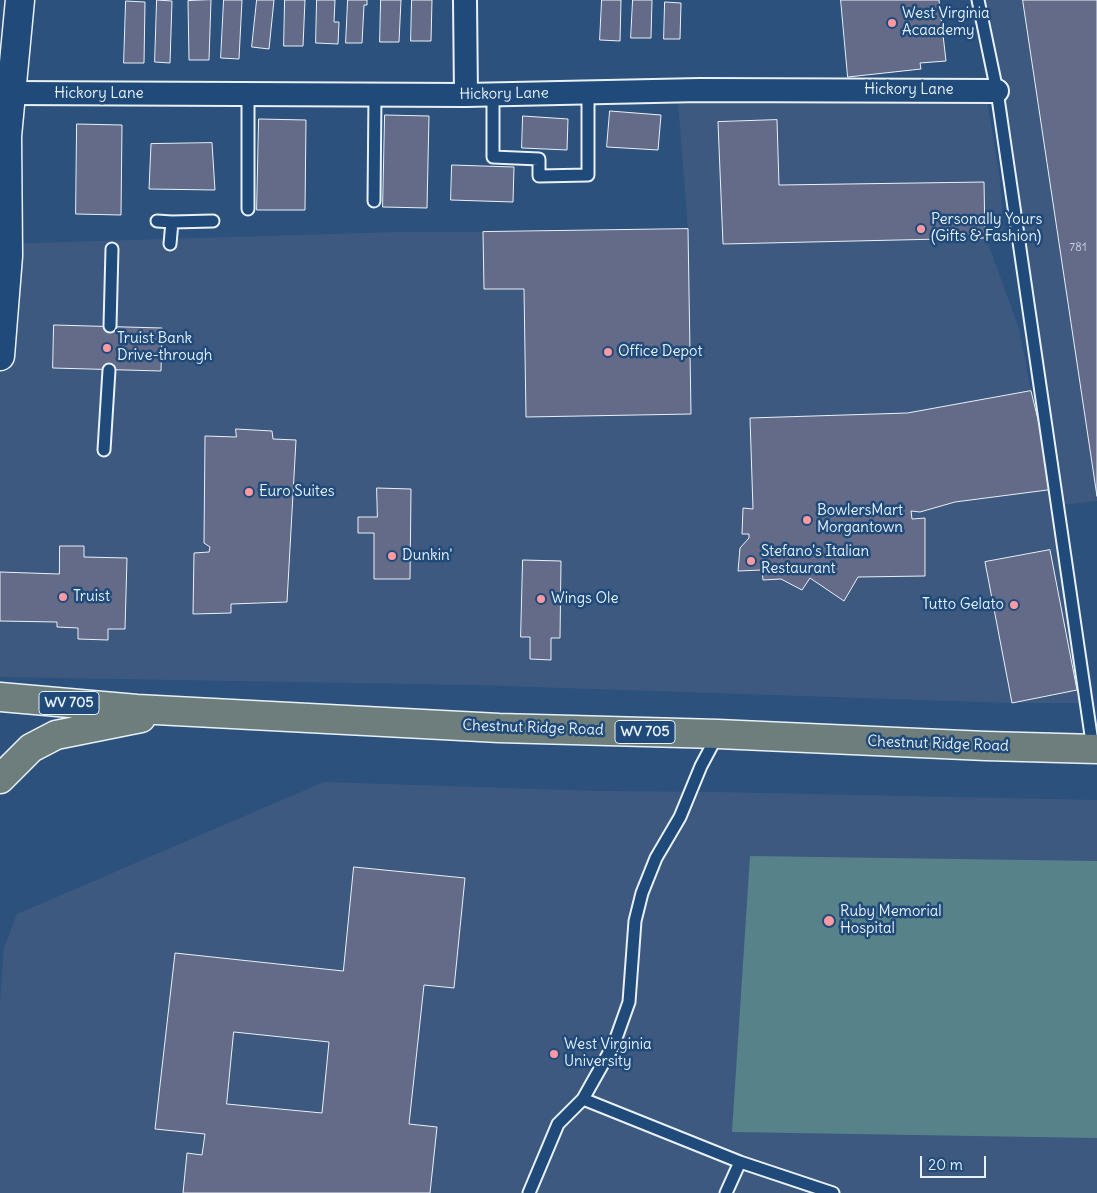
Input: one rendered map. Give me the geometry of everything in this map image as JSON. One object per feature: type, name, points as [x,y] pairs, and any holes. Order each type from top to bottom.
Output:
[{"type":"main road","name":"Chestnut Ridge Road","points":[[0,697],[174,711],[499,728],[718,734],[1095,749]]},
{"type":"main road","points":[[0,779],[31,748],[56,735],[174,711]]},
{"type":"street","points":[[0,356],[8,256],[4,135],[11,93],[20,0]]},
{"type":"street","points":[[465,0],[466,95]]},
{"type":"street","name":"Hickory Lane","points":[[11,93],[466,95],[700,90],[996,91]]},
{"type":"lane","points":[[978,0],[996,91],[1095,749]]},
{"type":"lane","points":[[493,94],[493,157],[539,159],[539,176],[588,175],[588,92]]},
{"type":"lane","points":[[248,94],[248,209]]},
{"type":"lane","points":[[374,201],[375,95]]},
{"type":"lane","points":[[157,222],[213,221]]},
{"type":"lane","points":[[170,244],[172,222]]},
{"type":"lane","points":[[110,326],[112,248]]},
{"type":"lane","points":[[104,450],[109,370]]},
{"type":"lane","points":[[529,1193],[558,1124],[583,1099],[614,1044],[629,1002],[635,921],[642,893],[656,858],[680,817],[701,766],[718,734]]},
{"type":"lane","points":[[583,1099],[740,1162],[815,1190],[833,1193]]},
{"type":"lane","points":[[726,1193],[740,1162]]},
{"type":"shaded area","points":[[985,0],[1097,0],[1097,501],[1061,505]]},
{"type":"shaded area","points":[[987,100],[1000,180],[1004,238],[986,238],[1019,329],[1050,489],[1080,703],[1012,703],[475,685],[0,677],[0,244],[399,232],[688,229],[678,101]]},
{"type":"shaded area","name":"West Virginia University","points":[[324,782],[598,791],[1097,800],[1097,1193],[0,1193],[0,1002],[4,948],[17,914]]},
{"type":"green space","points":[[750,856],[1097,861],[1097,1138],[732,1132]]},
{"type":"building","points":[[157,0],[172,1],[170,63],[155,62]]},
{"type":"building","points":[[211,0],[209,60],[189,60],[188,1]]},
{"type":"building","points":[[224,0],[242,0],[239,59],[221,58]]},
{"type":"building","points":[[257,0],[274,0],[269,49],[252,47]]},
{"type":"building","points":[[285,0],[305,0],[303,46],[284,46]]},
{"type":"building","points":[[317,0],[335,0],[334,22],[339,22],[338,44],[316,43]]},
{"type":"building","points":[[348,0],[367,0],[367,5],[364,5],[362,43],[346,43]]},
{"type":"building","points":[[381,0],[401,0],[399,42],[380,42]]},
{"type":"building","points":[[412,0],[432,0],[431,41],[411,41]]},
{"type":"building","points":[[602,0],[621,0],[620,41],[600,40]]},
{"type":"building","points":[[633,0],[652,0],[651,38],[631,38]]},
{"type":"building","name":"West Virginia Acaademy","points":[[841,0],[939,0],[946,61],[920,63],[921,69],[848,77]]},
{"type":"building","points":[[1023,0],[1097,0],[1097,496]]},
{"type":"building","points":[[126,1],[145,2],[144,63],[124,63]]},
{"type":"building","points":[[665,2],[681,3],[680,39],[664,39]]},
{"type":"building","points":[[610,111],[661,115],[658,150],[607,147]]},
{"type":"building","points":[[385,115],[429,116],[427,208],[383,207]]},
{"type":"building","points":[[523,116],[568,119],[567,150],[522,148]]},
{"type":"building","points":[[259,119],[306,120],[305,210],[257,210]]},
{"type":"building","points":[[777,120],[779,185],[984,182],[985,238],[723,244],[718,122]]},
{"type":"building","points":[[77,124],[122,125],[121,215],[76,214]]},
{"type":"building","points":[[212,143],[215,190],[149,189],[151,144]]},
{"type":"building","points":[[452,165],[514,167],[513,202],[451,200]]},
{"type":"building","name":"Office Depot","points":[[688,229],[691,414],[526,417],[524,289],[484,289],[483,232]]},
{"type":"building","name":"Truist Bank Drive-through","points":[[54,325],[162,328],[161,371],[53,368]]},
{"type":"building","points":[[1031,391],[1055,489],[955,502],[920,512],[911,511],[912,519],[925,518],[925,576],[858,577],[844,601],[810,578],[802,590],[781,579],[763,580],[762,570],[738,571],[740,548],[749,538],[749,534],[742,534],[743,508],[753,509],[750,418],[907,413]]},
{"type":"building","name":"Euro Suites","points":[[236,429],[272,431],[273,439],[296,440],[287,602],[231,604],[231,613],[193,614],[194,553],[209,552],[210,547],[204,543],[205,436],[236,437]]},
{"type":"building","name":"Dunkin'","points":[[377,488],[411,489],[410,579],[374,579],[374,533],[358,533],[358,517],[377,517]]},
{"type":"building","name":"Truist","points":[[60,546],[84,546],[84,557],[127,558],[125,629],[108,629],[108,640],[78,639],[78,628],[57,627],[57,622],[0,621],[0,572],[59,574]]},
{"type":"building","points":[[1050,550],[1077,690],[1012,703],[985,562]]},
{"type":"building","name":"Wings Ole","points":[[523,560],[561,561],[560,638],[551,638],[551,660],[530,659],[530,637],[521,637]]},
{"type":"building","points":[[354,867],[465,878],[454,988],[424,985],[409,1124],[437,1127],[430,1193],[183,1193],[187,1153],[202,1155],[205,1134],[155,1129],[175,953],[343,971]],"holes":[[[234,1032],[329,1042],[322,1113],[227,1104]]]},
{"type":"place","name":"West Virginia Acaademy","points":[[892,23]]},
{"type":"place","name":"Personally Yours (Gifts & Fashion)","points":[[921,229]]},
{"type":"place","name":"Truist Bank Drive-through","points":[[107,348]]},
{"type":"place","name":"Office Depot","points":[[608,352]]},
{"type":"place","name":"Euro Suites","points":[[249,492]]},
{"type":"place","name":"BowlersMart Morgantown","points":[[807,520]]},
{"type":"place","name":"Dunkin'","points":[[392,556]]},
{"type":"place","name":"Stefano's Italian Restaurant","points":[[751,561]]},
{"type":"place","name":"Truist","points":[[63,597]]},
{"type":"place","name":"Wings Ole","points":[[541,599]]},
{"type":"place","name":"Tutto Gelato","points":[[1014,605]]},
{"type":"place","name":"Ruby Memorial Hospital","points":[[829,921]]},
{"type":"place","name":"West Virginia University","points":[[554,1054]]}]
